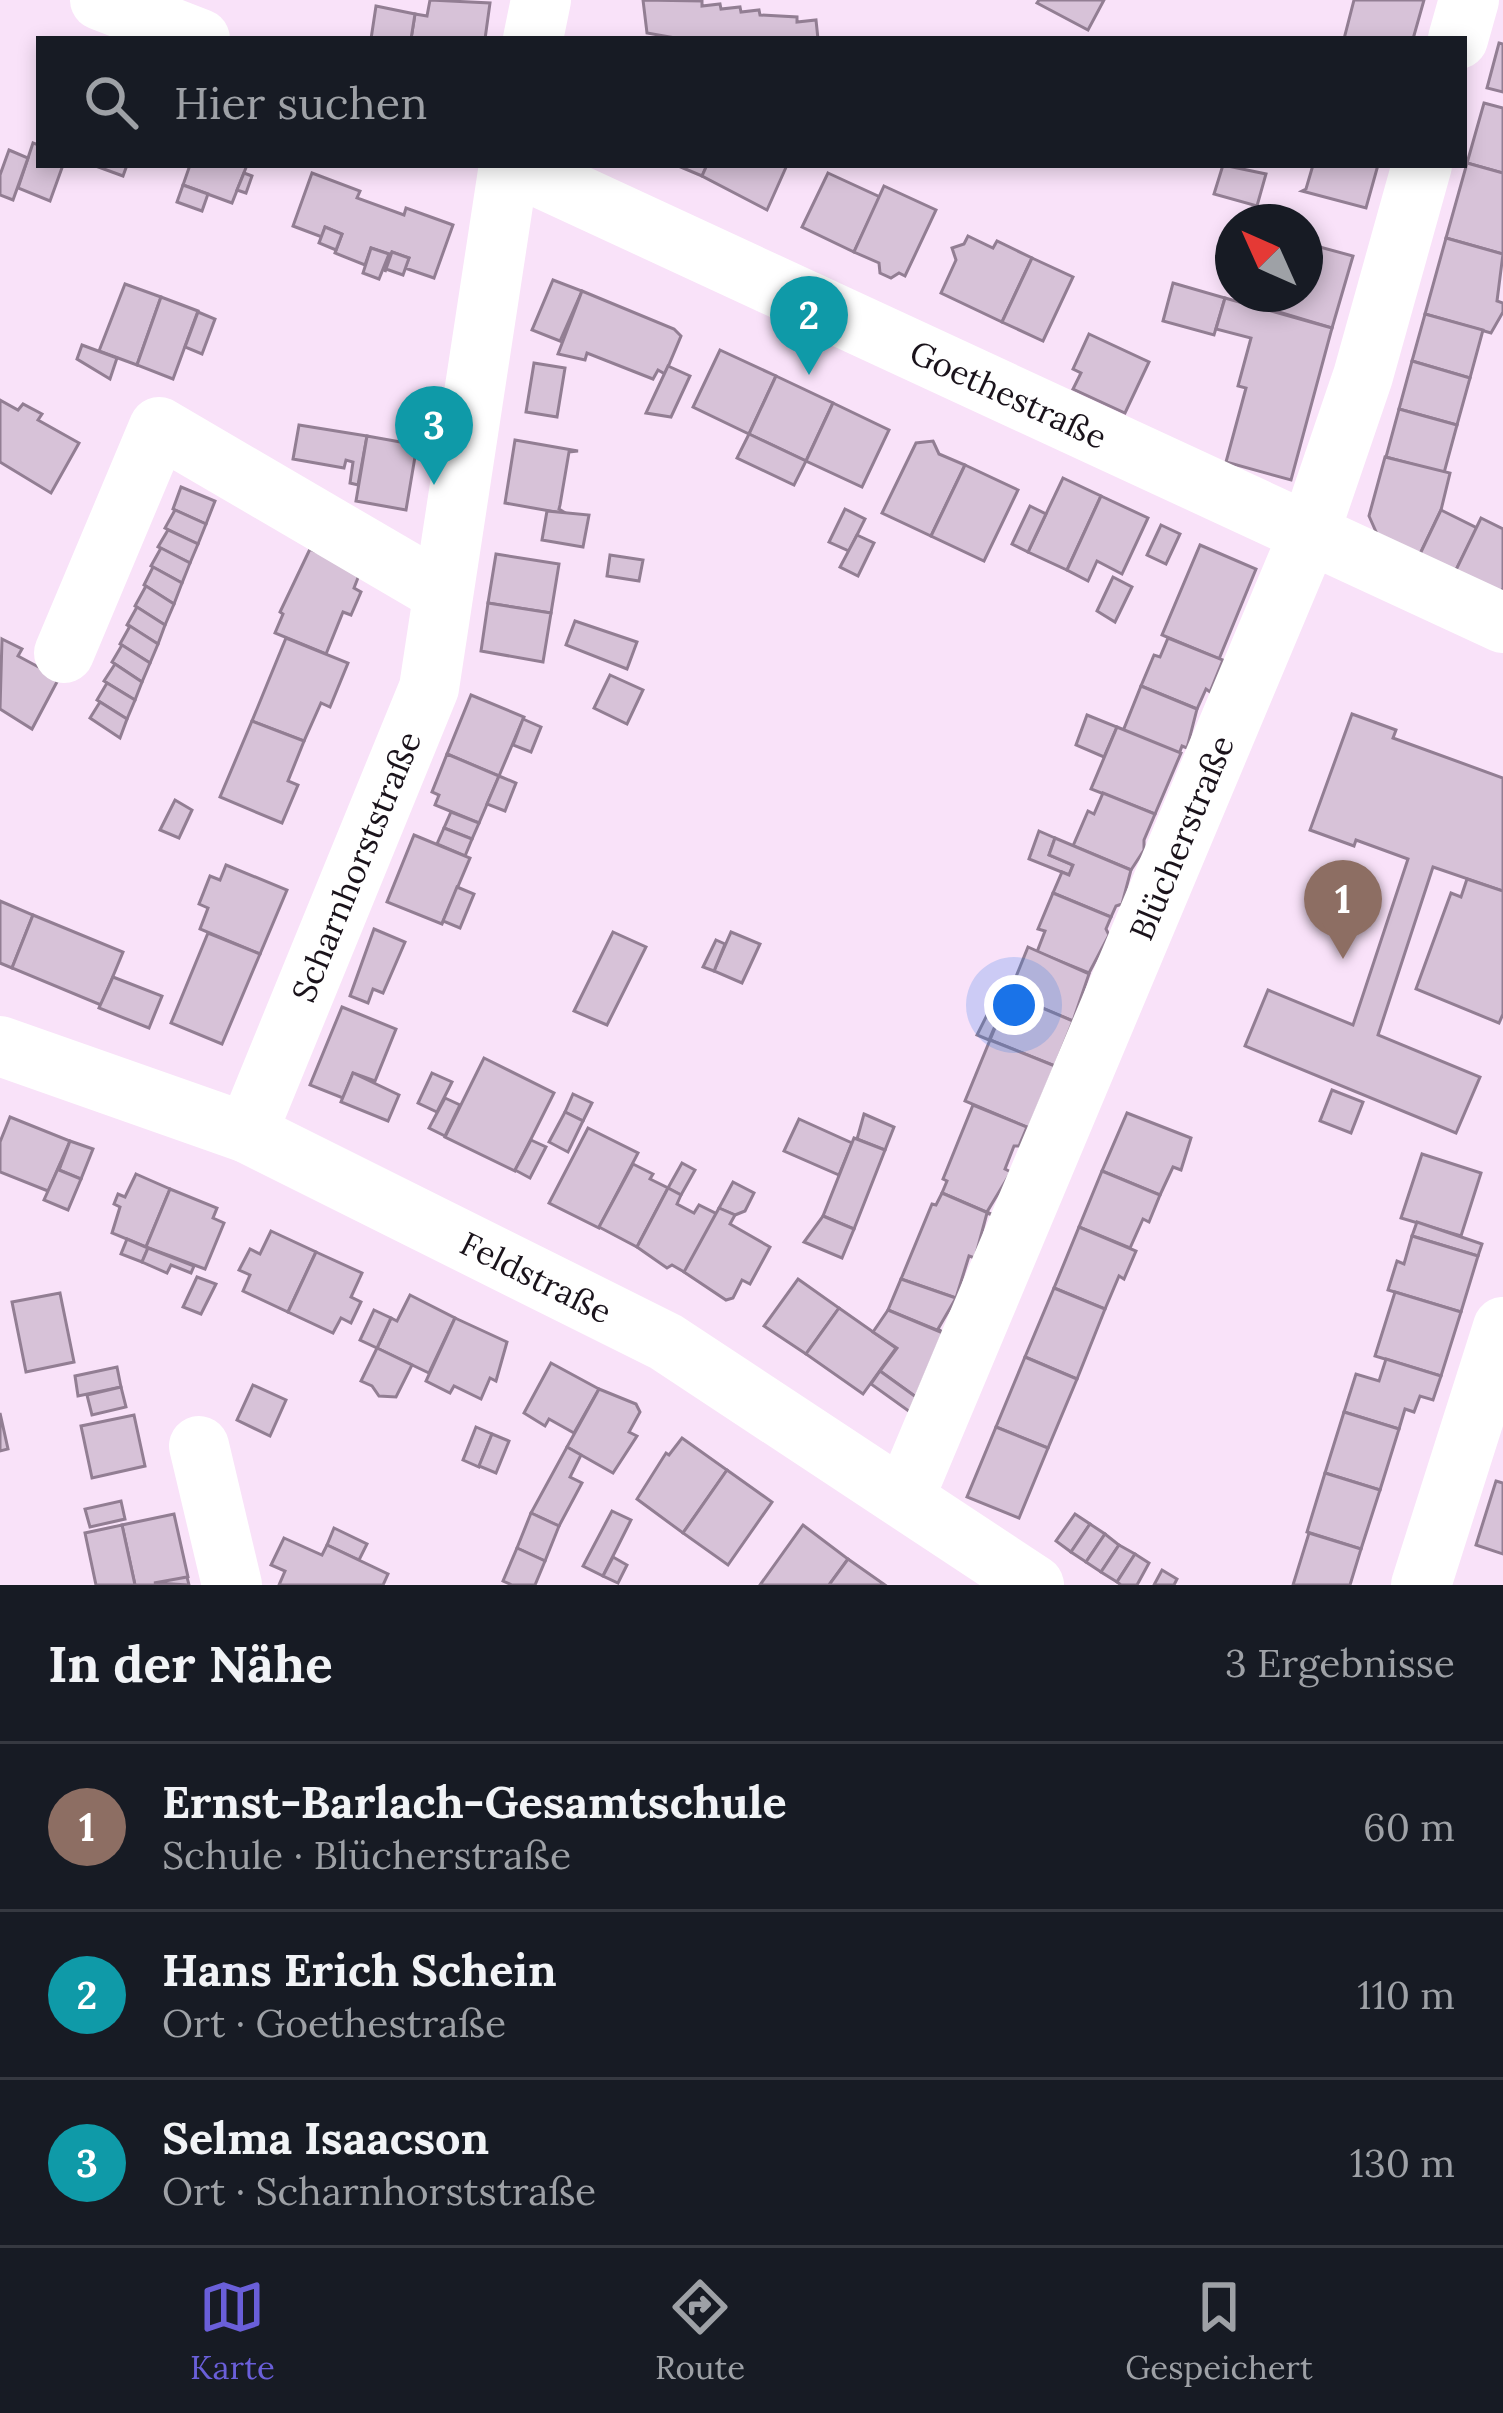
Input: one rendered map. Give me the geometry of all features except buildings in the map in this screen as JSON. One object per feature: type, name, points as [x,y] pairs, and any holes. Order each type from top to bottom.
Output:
[{"type":"street","points":[[100,0],[192,36]]},
{"type":"street","points":[[534,36],[541,0]]},
{"type":"street","points":[[1459,36],[1468,0]]},
{"type":"street","name":"Scharnhorststraße","points":[[247,1133],[429,688],[511,168]]},
{"type":"street","name":"Goethestraße","points":[[517,168],[1503,623]]},
{"type":"street","name":"Blücherstraße","points":[[905,1496],[1309,534],[1363,376],[1421,168]]},
{"type":"street","points":[[64,653],[159,427],[443,593]]},
{"type":"street","name":"Feldstraße","points":[[0,1046],[247,1133],[666,1342],[1034,1585]]},
{"type":"street","points":[[1421,1585],[1503,1327]]},
{"type":"street","points":[[199,1446],[232,1585]]},
{"type":"place","name":"Hans Erich Schein","points":[[809,375]]},
{"type":"place","name":"Selma Isaacson","points":[[434,485]]},
{"type":"place","name":"Ernst-Barlach-Gesamtschule","points":[[1343,959]]}]
